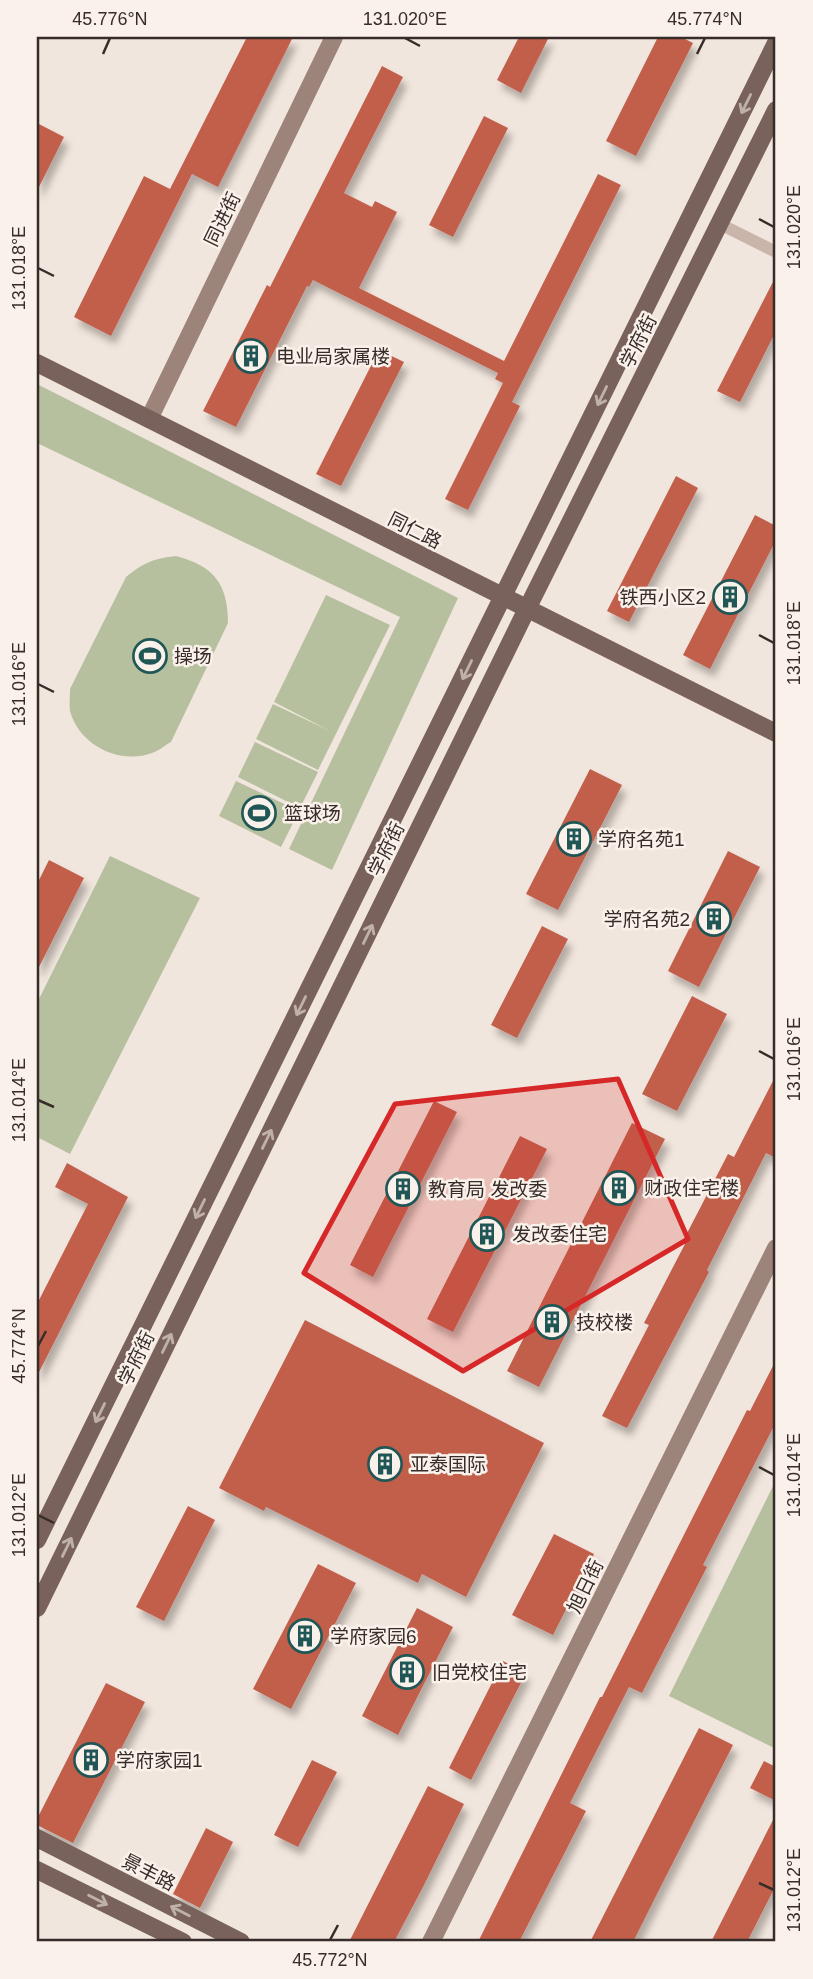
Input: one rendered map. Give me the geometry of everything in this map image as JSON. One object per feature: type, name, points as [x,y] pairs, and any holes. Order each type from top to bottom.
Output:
[{"type":"main road","name":"同进街","points":[[149,419],[334,37]]},
{"type":"main road","name":"学府街","points":[[37,1540],[776,43]]},
{"type":"main road","name":"学府街","points":[[37,1608],[524,615],[776,110]]},
{"type":"main road","name":"同仁路","points":[[37,363],[500,603]]},
{"type":"main road","name":"同仁路","points":[[37,375],[500,603],[776,743]]},
{"type":"main road","name":"同仁路","points":[[524,615],[776,733]]},
{"type":"main road","name":"旭日街","points":[[431,1942],[776,1248]]},
{"type":"main road","name":"景丰路","points":[[37,1838],[241,1942]]},
{"type":"main road","points":[[37,1870],[183,1942]]},
{"type":"street","points":[[720,224],[776,252]]},
{"type":"highlighted area","points":[[618,1079],[688,1239],[463,1371],[304,1273],[395,1104]]},
{"type":"green space","points":[[37,384],[458,598],[332,870],[289,849],[400,617],[37,443]]},
{"type":"green space","name":"操场","points":[[176,556],[200,565],[216,579],[225,597],[228,623],[171,742],[155,752],[139,756],[114,754],[102,749],[82,734],[70,711],[70,689],[126,577],[150,562]]},
{"type":"green space","points":[[326,595],[390,625],[318,770],[256,739],[273,704],[330,731],[274,702]]},
{"type":"green space","name":"篮球场","points":[[255,742],[318,772],[300,808],[238,777]]},
{"type":"green space","name":"篮球场","points":[[236,781],[299,811],[281,847],[219,816]]},
{"type":"green space","points":[[110,856],[200,898],[70,1154],[37,1137],[37,1003]]},
{"type":"green space","points":[[776,1480],[776,1749],[669,1696]]},
{"type":"building","points":[[247,37],[293,37],[218,187],[192,174],[111,336],[74,317],[144,176],[170,189]]},
{"type":"building","points":[[519,37],[549,37],[521,93],[497,80]]},
{"type":"building","points":[[658,37],[681,37],[693,43],[636,156],[606,141]]},
{"type":"building","points":[[382,66],[403,77],[344,193],[372,207],[375,201],[397,212],[359,288],[504,361],[598,174],[621,185],[512,402],[520,406],[468,510],[445,499],[503,383],[495,379],[498,373],[313,280],[309,287],[307,286],[236,427],[203,411],[267,285],[270,287]]},
{"type":"building","points":[[484,116],[508,128],[453,237],[429,225]]},
{"type":"building","points":[[37,123],[64,137],[37,191]]},
{"type":"building","points":[[776,276],[776,331],[740,402],[717,391]]},
{"type":"building","points":[[379,350],[404,362],[341,486],[316,474]]},
{"type":"building","points":[[676,476],[698,488],[629,622],[607,611]]},
{"type":"building","name":"铁西小区2","points":[[755,515],[776,526],[776,540],[710,669],[683,655]]},
{"type":"building","name":"学府名苑1","points":[[590,769],[622,785],[558,910],[526,894]]},
{"type":"building","name":"学府名苑2","points":[[728,851],[760,867],[699,987],[668,971]]},
{"type":"building","points":[[49,860],[84,878],[37,971],[37,884]]},
{"type":"building","points":[[542,926],[568,939],[517,1038],[491,1025]]},
{"type":"building","points":[[692,996],[727,1014],[677,1111],[642,1094]]},
{"type":"building","points":[[776,1075],[776,1158],[766,1153],[707,1270],[709,1272],[627,1428],[602,1416],[649,1325],[644,1323],[685,1244],[682,1243],[728,1154],[734,1157]]},
{"type":"building","name":"教育局 发改委","points":[[434,1101],[457,1112],[373,1277],[350,1265]]},
{"type":"building","points":[[632,1123],[665,1139],[539,1387],[507,1371]]},
{"type":"building","name":"发改委住宅","points":[[520,1136],[547,1149],[453,1332],[427,1319]]},
{"type":"building","points":[[67,1163],[128,1197],[37,1376],[37,1304],[88,1204],[55,1187]]},
{"type":"building","name":"亚泰国际","points":[[305,1320],[544,1443],[466,1597],[422,1574],[418,1583],[266,1507],[264,1511],[219,1488]]},
{"type":"building","points":[[776,1360],[776,1422],[703,1565],[707,1567],[642,1693],[629,1687],[570,1803],[586,1811],[519,1942],[478,1942],[600,1697],[747,1410],[750,1411]]},
{"type":"building","points":[[188,1506],[215,1520],[164,1621],[136,1607]]},
{"type":"building","points":[[554,1534],[594,1554],[553,1635],[512,1615]]},
{"type":"building","name":"学府家园6","points":[[318,1564],[356,1583],[291,1709],[253,1689]]},
{"type":"building","name":"旧党校住宅","points":[[417,1608],[453,1627],[398,1735],[362,1716]]},
{"type":"building","points":[[503,1661],[526,1673],[471,1780],[449,1768]]},
{"type":"building","name":"学府家园1","points":[[106,1683],[145,1702],[73,1843],[37,1825],[37,1819]]},
{"type":"building","points":[[699,1728],[733,1745],[633,1942],[590,1942]]},
{"type":"building","points":[[312,1760],[337,1772],[298,1847],[274,1835]]},
{"type":"building","points":[[764,1761],[776,1767],[776,1801],[750,1788]]},
{"type":"building","points":[[428,1786],[464,1804],[423,1887],[394,1942],[349,1942]]},
{"type":"building","points":[[776,1814],[776,1885],[747,1942],[711,1942]]},
{"type":"building","points":[[206,1828],[233,1842],[200,1908],[173,1894]]},
{"type":"place","name":"电业局家属楼","points":[[251,356]]},
{"type":"place","name":"铁西小区2","points":[[730,597]]},
{"type":"place","name":"操场","points":[[150,656]]},
{"type":"place","name":"篮球场","points":[[259,813]]},
{"type":"place","name":"学府名苑1","points":[[574,839]]},
{"type":"place","name":"学府名苑2","points":[[714,919]]},
{"type":"place","name":"财政住宅楼","points":[[619,1188]]},
{"type":"place","name":"教育局 发改委","points":[[403,1189]]},
{"type":"place","name":"发改委住宅","points":[[487,1234]]},
{"type":"place","name":"技校楼","points":[[552,1322]]},
{"type":"place","name":"亚泰国际","points":[[385,1464]]},
{"type":"place","name":"学府家园6","points":[[305,1636]]},
{"type":"place","name":"旧党校住宅","points":[[407,1672]]},
{"type":"place","name":"学府家园1","points":[[91,1760]]}]
